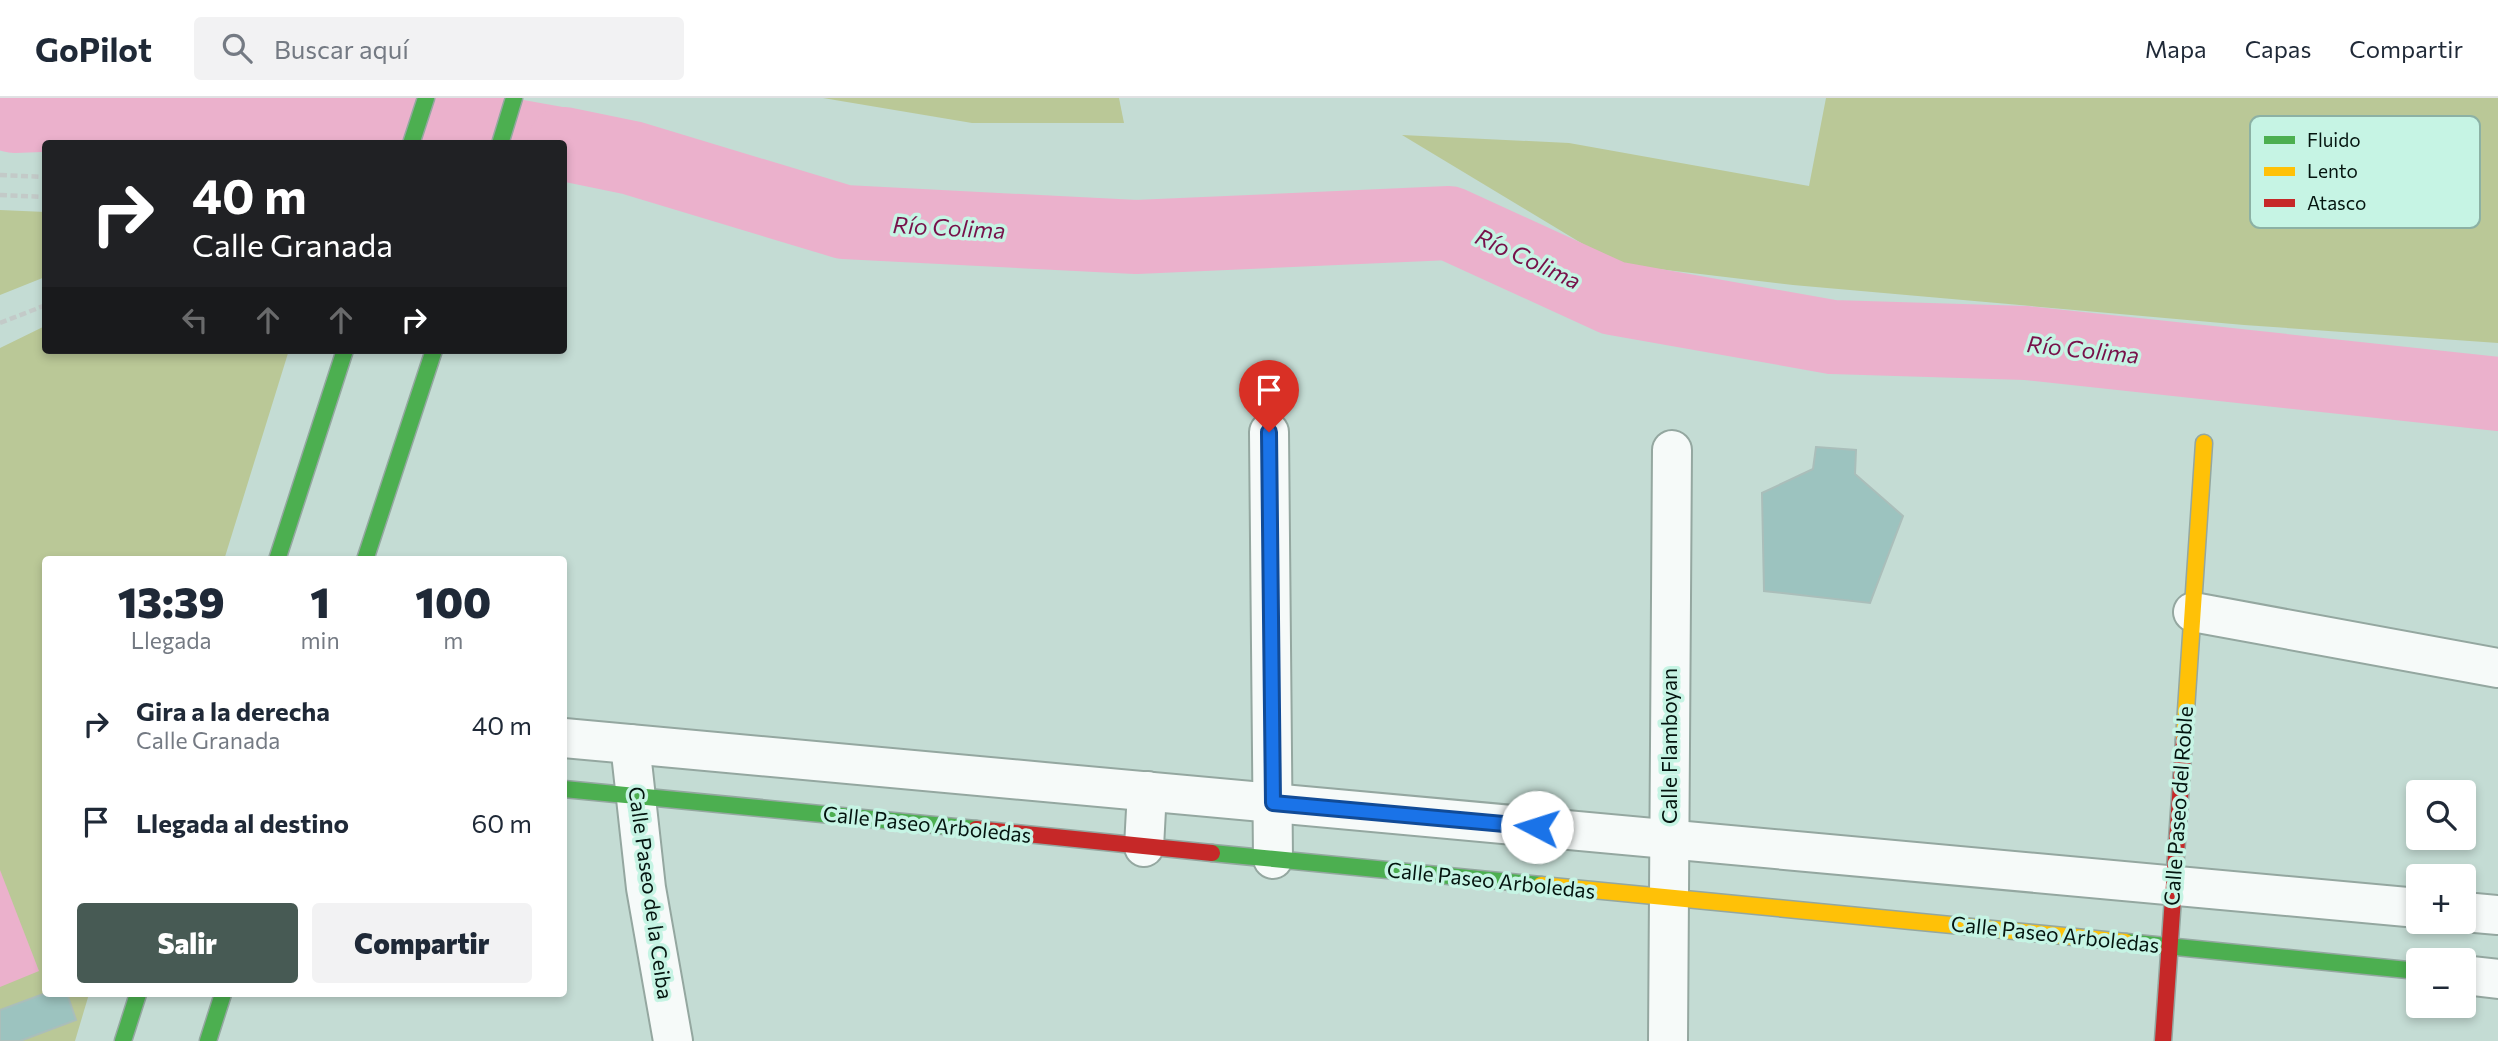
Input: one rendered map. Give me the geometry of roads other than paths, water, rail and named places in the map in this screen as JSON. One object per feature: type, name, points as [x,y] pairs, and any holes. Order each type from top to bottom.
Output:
[{"type":"street","points":[[412,140],[426,98]]},
{"type":"street","points":[[501,140],[514,98]]},
{"type":"street","points":[[278,556],[344,354]]},
{"type":"street","points":[[366,556],[433,354]]},
{"type":"street","points":[[1269,432],[1273,859]]},
{"type":"street","name":"Calle Paseo del Roble","points":[[2163,1041],[2204,443]]},
{"type":"street","name":"Calle Flamboyan","points":[[1668,1041],[1672,450]]},
{"type":"street","points":[[2193,612],[2498,668]]},
{"type":"street","points":[[567,738],[2406,907]]},
{"type":"street","name":"Calle Paseo de la Ceiba","points":[[629,744],[646,888],[673,1041]]},
{"type":"street","name":"Calle Paseo Arboledas","points":[[567,789],[2406,970]]},
{"type":"street","points":[[1144,847],[1147,791]]},
{"type":"street","points":[[2476,913],[2498,915]]},
{"type":"street","points":[[2476,976],[2498,979]]},
{"type":"street","points":[[123,1041],[137,997]]},
{"type":"street","points":[[208,1041],[222,997]]},
{"type":"waterway","name":"Río Colima","points":[[0,112],[14,116],[337,104],[537,140]]},
{"type":"waterway","name":"Río Colima","points":[[567,145],[632,158],[844,222],[1136,237],[1449,223],[1613,298],[1832,337],[2026,343],[2498,394]]}]
